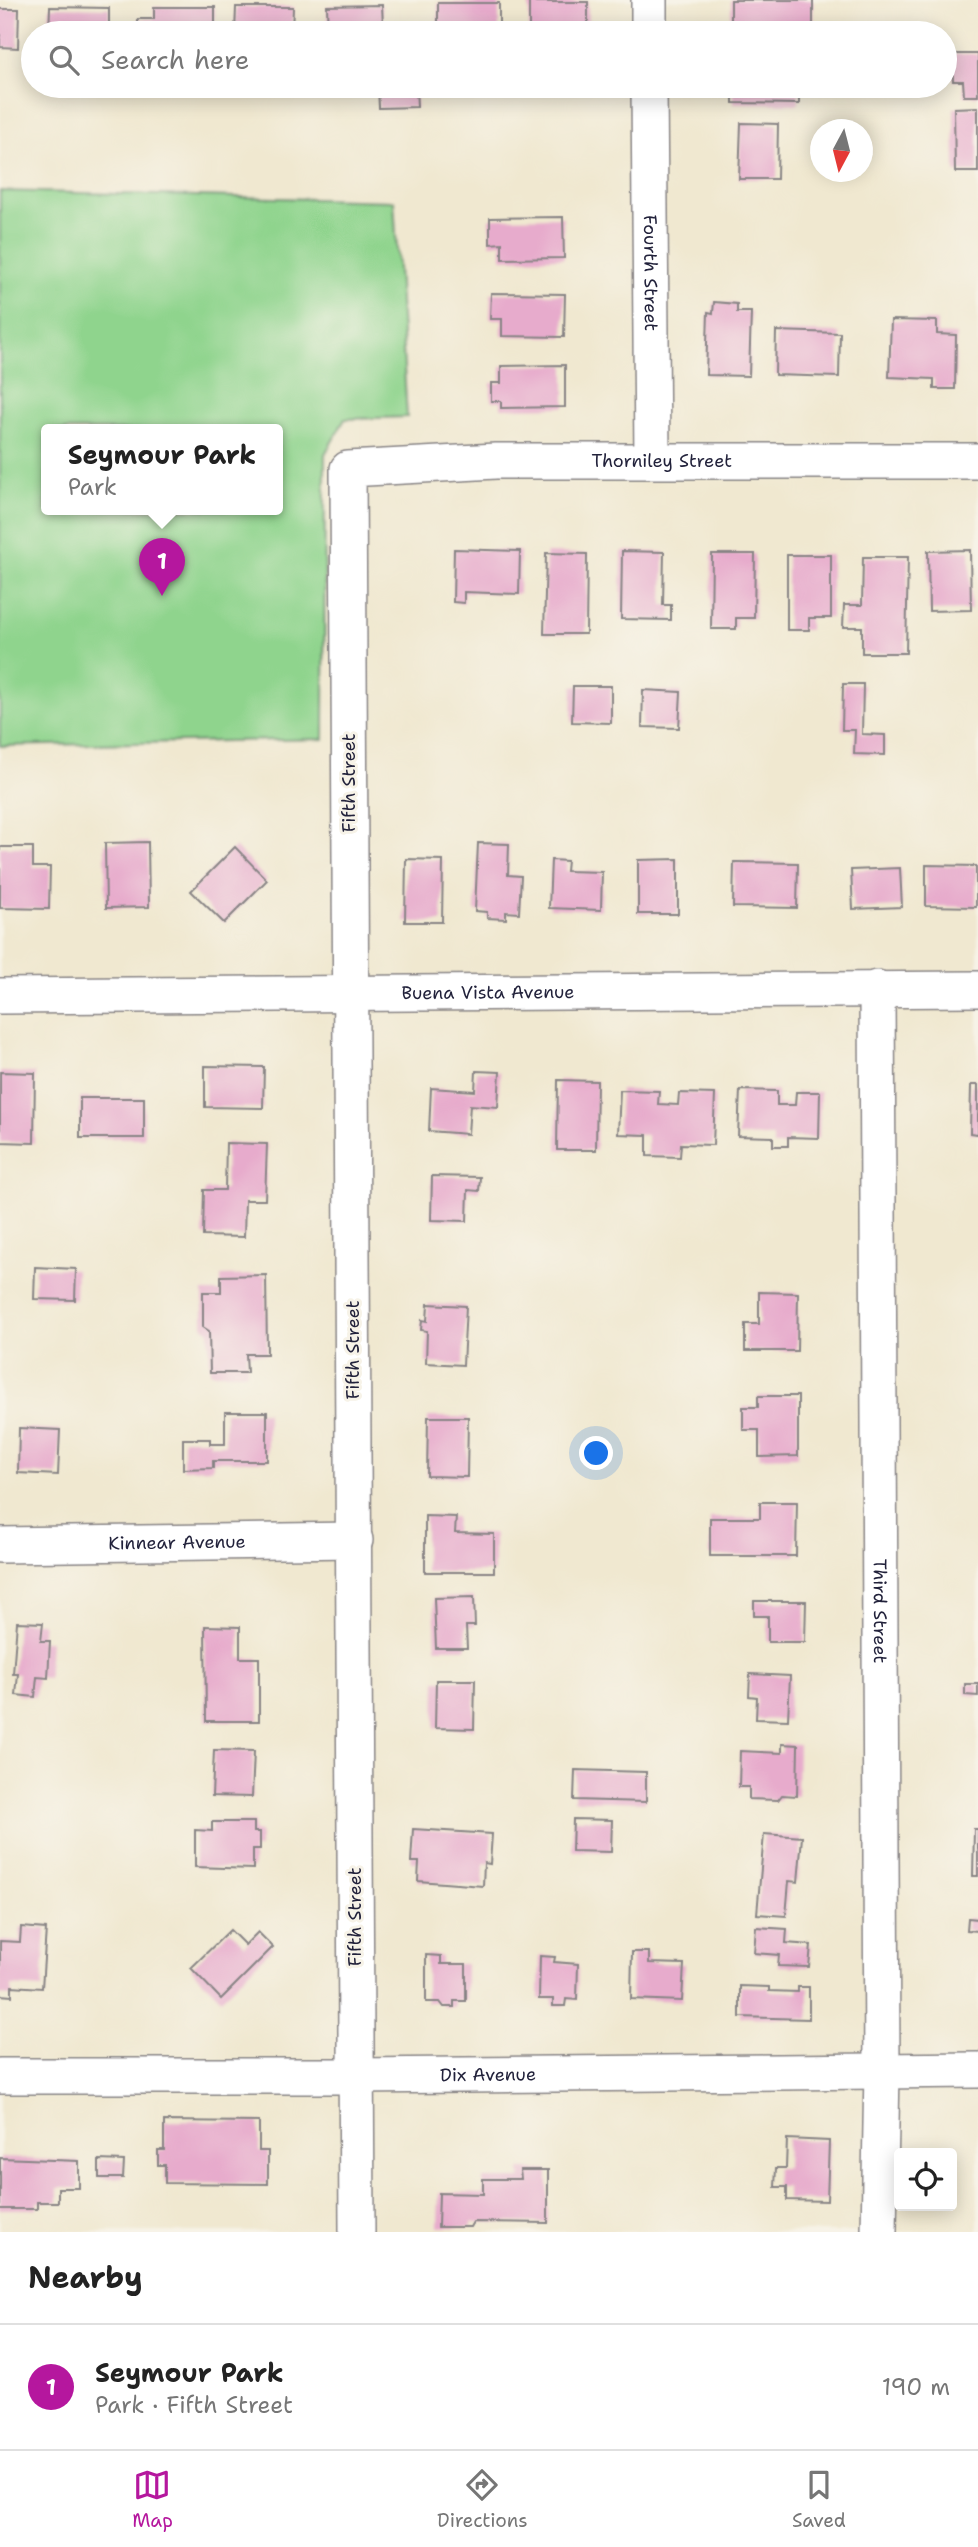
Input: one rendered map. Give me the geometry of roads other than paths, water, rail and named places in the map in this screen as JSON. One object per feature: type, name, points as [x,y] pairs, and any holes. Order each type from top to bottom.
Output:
[{"type":"street","points":[[649,0],[649,21]]},
{"type":"street","name":"Fourth Street","points":[[649,98],[652,460]]},
{"type":"street","name":"Thorniley Street","points":[[348,469],[496,461],[978,461]]},
{"type":"street","name":"Fifth Street","points":[[348,469],[357,2232]]},
{"type":"street","name":"Third Street","points":[[877,988],[882,2070],[879,2232]]},
{"type":"street","name":"Buena Vista Avenue","points":[[0,996],[978,989]]},
{"type":"street","name":"Kinnear Avenue","points":[[0,1545],[355,1540]]},
{"type":"street","name":"Dix Avenue","points":[[0,2077],[978,2070]]},
{"type":"place","name":"Seymour Park","points":[[162,596]]}]
